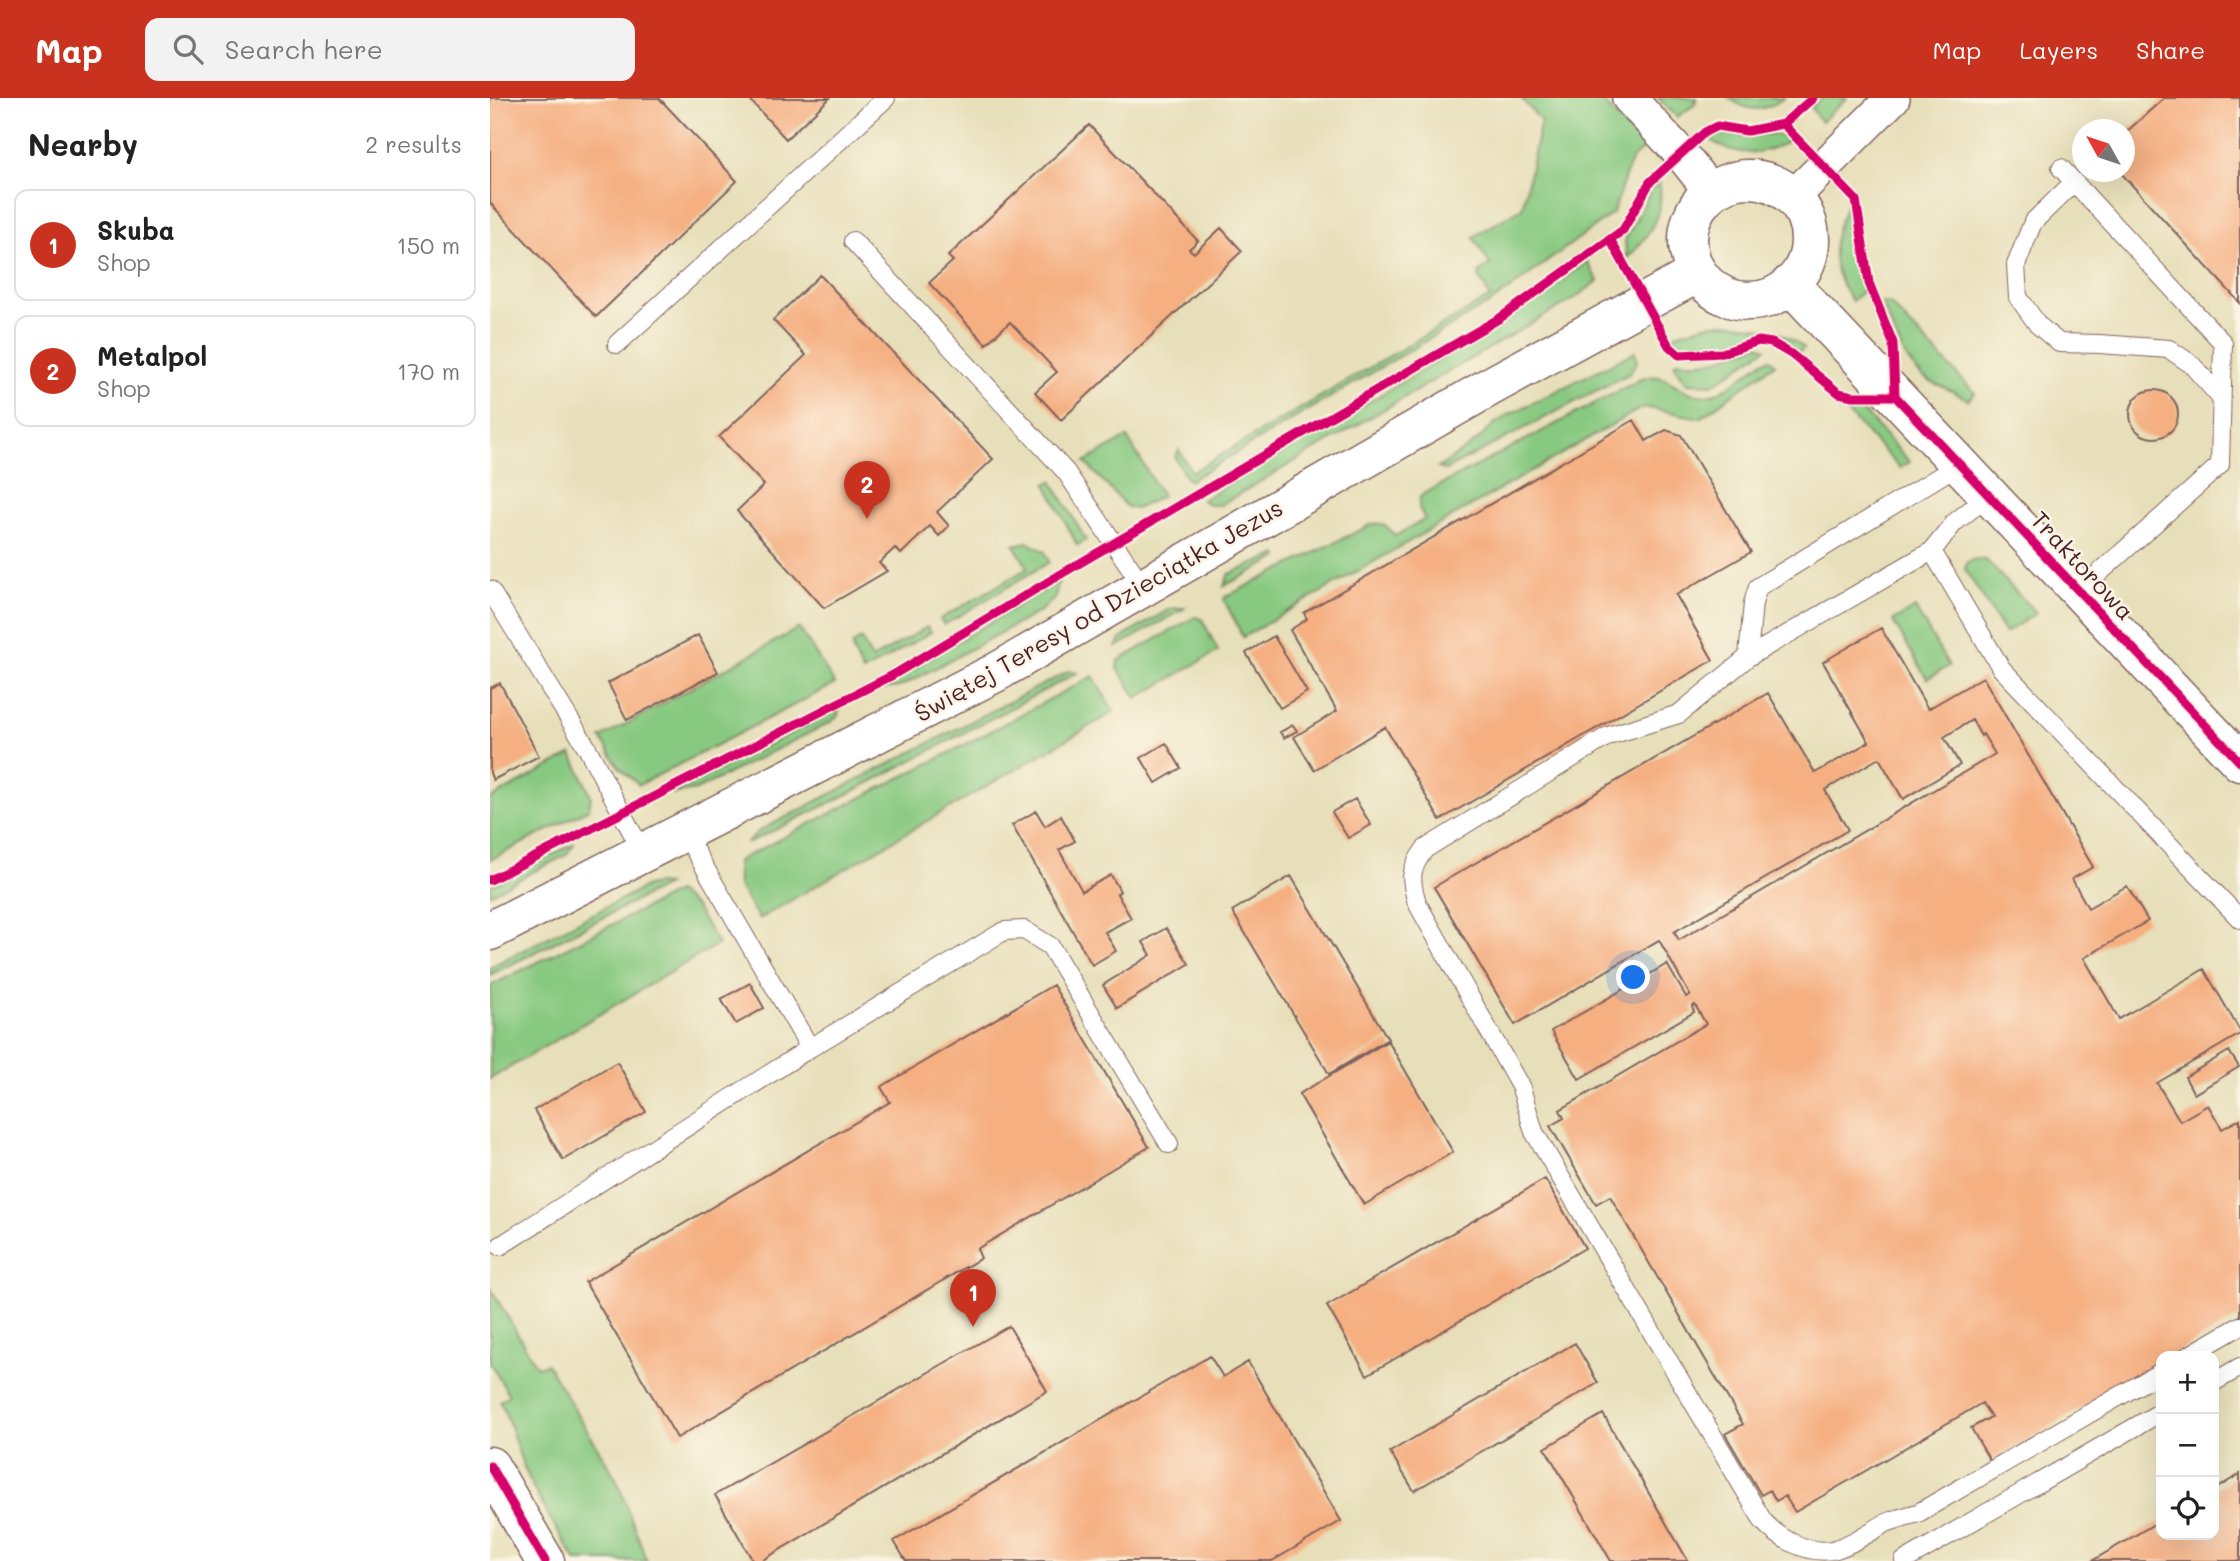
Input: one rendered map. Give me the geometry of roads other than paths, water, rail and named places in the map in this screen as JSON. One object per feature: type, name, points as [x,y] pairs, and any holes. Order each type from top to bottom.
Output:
[{"type":"street","points":[[1629,98],[1681,154],[1711,192]]},
{"type":"street","points":[[1793,197],[1894,98]]},
{"type":"street","points":[[1749,178],[1773,183],[1793,197],[1806,218],[1810,241],[1804,265],[1790,284],[1770,297],[1754,300],[1738,300],[1712,288],[1698,273],[1688,247],[1689,226],[1700,204],[1711,192],[1725,183],[1749,178]]},
{"type":"street","name":"Świętej Teresy od Dzieciątka Jezus","points":[[490,931],[995,673],[1491,386],[1698,273]]},
{"type":"street","name":"Traktorowa","points":[[1790,284],[2240,762]]},
{"type":"street","points":[[490,1466],[545,1561]]},
{"type":"lane","points":[[617,344],[886,98]]},
{"type":"lane","points":[[2061,168],[2072,180]]},
{"type":"lane","points":[[2079,591],[2220,465],[2223,343],[2074,182],[2033,222],[2016,265],[2018,297],[2038,325],[2059,343],[2169,349],[2191,364],[2221,398]]},
{"type":"lane","points":[[853,242],[1066,472],[1144,588]]},
{"type":"lane","points":[[1748,657],[1753,603],[1758,587],[1960,464]]},
{"type":"lane","points":[[1989,495],[1954,523],[1932,551],[1748,657],[1679,714],[1608,736],[1425,849],[1413,868],[1411,881],[1417,903],[1521,1088],[1534,1132],[1763,1521],[1772,1532],[1815,1550],[1833,1550],[1890,1522],[1918,1513],[2156,1375]]},
{"type":"lane","points":[[1932,551],[2001,668],[2240,919]]},
{"type":"lane","points":[[490,590],[586,746],[643,853]]},
{"type":"lane","points":[[684,832],[810,1048]]},
{"type":"lane","points":[[500,1246],[810,1048],[1004,931],[1024,930],[1050,946],[1169,1144]]},
{"type":"lane","points":[[2197,1351],[2240,1326]]},
{"type":"lane","points":[[2219,1379],[2240,1367]]},
{"type":"lane","points":[[1903,1561],[2158,1414]]},
{"type":"place","name":"Metalpol","points":[[867,519]]},
{"type":"place","name":"Skuba","points":[[973,1327]]}]
